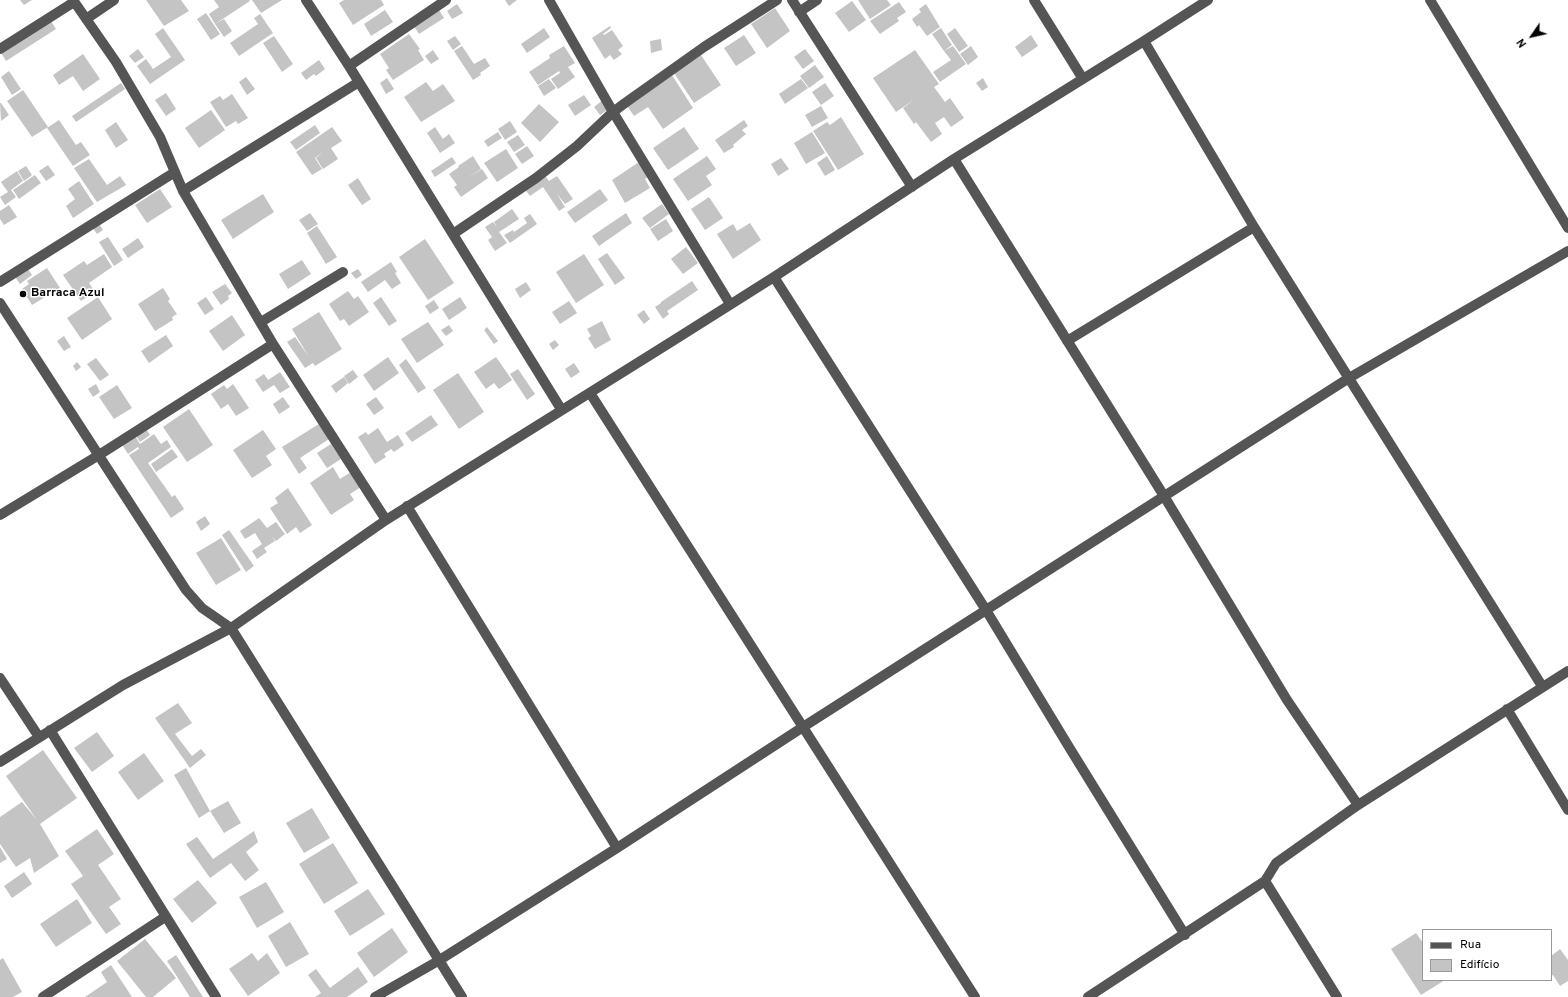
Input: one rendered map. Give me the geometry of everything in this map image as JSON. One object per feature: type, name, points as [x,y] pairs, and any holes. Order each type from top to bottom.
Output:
[{"type":"street","points":[[86,18],[114,0]]},
{"type":"street","points":[[306,0],[349,66],[562,409]]},
{"type":"street","points":[[349,66],[446,0]]},
{"type":"street","points":[[549,0],[612,112],[730,304]]},
{"type":"street","points":[[453,234],[542,173],[577,146],[612,112],[704,47],[777,0]]},
{"type":"street","points":[[792,0],[912,187]]},
{"type":"street","points":[[799,12],[817,0]]},
{"type":"street","points":[[1034,0],[1083,79]]},
{"type":"street","points":[[0,762],[123,685],[231,628],[407,506],[774,277],[954,159],[1208,0]]},
{"type":"street","points":[[1430,0],[1568,228]]},
{"type":"street","points":[[0,49],[74,1],[116,62],[160,137],[184,191],[273,344],[386,520]]},
{"type":"street","points":[[1144,41],[1254,227],[1542,686]]},
{"type":"street","points":[[184,191],[359,82]]},
{"type":"street","points":[[954,159],[1164,496],[1287,700],[1358,805]]},
{"type":"street","points":[[0,282],[175,172]]},
{"type":"street","points":[[1067,341],[1254,227]]},
{"type":"street","points":[[375,997],[438,961],[617,848],[803,727],[1350,378],[1568,251]]},
{"type":"street","points":[[261,322],[343,272]]},
{"type":"street","points":[[774,277],[986,610],[1185,935]]},
{"type":"street","points":[[0,303],[186,590],[202,608],[231,628],[438,961],[462,997]]},
{"type":"street","points":[[0,515],[99,455],[273,344]]},
{"type":"street","points":[[590,393],[975,997]]},
{"type":"street","points":[[407,506],[617,848]]},
{"type":"street","points":[[1088,997],[1266,881],[1276,863],[1358,805],[1542,686],[1568,671]]},
{"type":"street","points":[[0,678],[38,738]]},
{"type":"street","points":[[1507,710],[1568,810]]},
{"type":"street","points":[[50,730],[216,997]]},
{"type":"street","points":[[1266,881],[1337,997]]},
{"type":"street","points":[[43,997],[166,917]]},
{"type":"building","points":[[20,0],[32,0],[24,5]]},
{"type":"building","points":[[146,0],[181,0],[189,11],[164,26]]},
{"type":"building","points":[[214,0],[250,1],[215,24],[209,14],[219,7]]},
{"type":"building","points":[[252,0],[282,0],[261,13]]},
{"type":"building","points":[[344,0],[381,0],[384,5],[353,25],[339,3]]},
{"type":"building","points":[[505,0],[517,0],[509,6]]},
{"type":"building","points":[[858,0],[887,0],[891,5],[870,19]]},
{"type":"building","points":[[852,1],[866,20],[849,32],[835,13]]},
{"type":"building","points":[[899,2],[906,12],[897,18],[899,21],[880,34],[870,21]]},
{"type":"building","points":[[457,4],[463,13],[452,19],[447,11]]},
{"type":"building","points":[[926,4],[940,27],[927,36],[919,25],[917,27],[912,19],[921,12],[919,9]]},
{"type":"building","points":[[437,7],[444,18],[419,34],[412,23]]},
{"type":"building","points":[[775,8],[790,31],[767,48],[751,24]]},
{"type":"building","points":[[385,10],[393,22],[371,36],[364,24]]},
{"type":"building","points":[[206,13],[220,34],[211,40],[197,19]]},
{"type":"building","points":[[260,14],[273,33],[239,56],[230,43],[258,24],[254,18]]},
{"type":"building","points":[[49,18],[56,29],[6,61],[0,51]]},
{"type":"building","points":[[224,19],[232,31],[224,37],[215,24]]},
{"type":"building","points":[[610,26],[611,28],[603,34],[604,35],[612,30],[623,46],[618,50],[622,54],[614,60],[610,55],[605,59],[592,38]]},
{"type":"building","points":[[163,28],[185,60],[150,84],[137,66],[146,59],[153,69],[171,57],[155,34]]},
{"type":"building","points":[[544,28],[550,37],[527,53],[521,44]]},
{"type":"building","points":[[941,28],[952,45],[944,51],[932,34]]},
{"type":"building","points":[[955,28],[968,46],[959,52],[947,34]]},
{"type":"building","points":[[409,34],[420,49],[418,50],[424,60],[393,80],[386,70],[389,68],[380,54]]},
{"type":"building","points":[[744,35],[756,53],[736,66],[724,48]]},
{"type":"building","points":[[1031,35],[1038,46],[1022,57],[1015,47]]},
{"type":"building","points":[[274,36],[293,64],[282,72],[263,43]]},
{"type":"building","points":[[455,36],[461,44],[453,50],[447,41]]},
{"type":"building","points":[[661,39],[662,50],[651,53],[650,41]]},
{"type":"building","points":[[462,46],[474,64],[485,58],[490,66],[480,73],[481,75],[473,80],[454,51]]},
{"type":"building","points":[[564,46],[575,63],[568,67],[575,77],[558,89],[551,79],[560,73],[559,71],[538,85],[529,72],[550,58],[549,55]]},
{"type":"building","points":[[953,46],[966,64],[940,82],[933,72],[951,60],[944,51]]},
{"type":"building","points":[[971,46],[978,57],[968,65],[960,54]]},
{"type":"building","points":[[138,49],[144,57],[135,63],[129,56]]},
{"type":"building","points":[[805,49],[814,61],[803,69],[794,57]]},
{"type":"building","points":[[433,50],[439,59],[431,64],[425,56]]},
{"type":"building","points":[[915,50],[939,84],[934,87],[945,102],[950,98],[964,118],[951,127],[944,117],[935,123],[942,134],[931,142],[916,122],[914,124],[903,108],[915,99],[896,112],[873,78]]},
{"type":"building","points":[[83,54],[100,79],[83,91],[73,76],[59,85],[53,75]]},
{"type":"building","points":[[701,55],[721,85],[694,103],[674,73]]},
{"type":"building","points":[[319,60],[325,69],[316,76],[314,74],[306,80],[301,73]]},
{"type":"building","points":[[815,65],[824,77],[809,88],[800,76]]},
{"type":"building","points":[[9,71],[21,89],[12,95],[1,77]]},
{"type":"building","points":[[670,72],[693,108],[663,129],[648,107],[634,116],[625,103]]},
{"type":"building","points":[[246,77],[255,89],[247,95],[239,82]]},
{"type":"building","points":[[387,78],[394,89],[386,94],[380,83]]},
{"type":"building","points":[[983,78],[988,87],[982,91],[976,83]]},
{"type":"building","points":[[549,79],[556,88],[544,96],[538,86]]},
{"type":"building","points":[[801,79],[808,88],[785,104],[779,94]]},
{"type":"building","points":[[426,82],[433,91],[443,84],[455,101],[421,122],[404,97]]},
{"type":"building","points":[[121,83],[125,89],[76,122],[72,116]]},
{"type":"building","points":[[825,83],[834,96],[821,105],[812,92]]},
{"type":"building","points":[[23,90],[48,127],[32,137],[7,101]]},
{"type":"building","points":[[166,93],[176,109],[166,116],[155,100]]},
{"type":"building","points":[[232,94],[248,118],[238,124],[236,121],[226,127],[210,102],[220,96],[223,100]]},
{"type":"building","points":[[584,95],[591,105],[575,116],[568,105]]},
{"type":"building","points":[[604,99],[610,108],[600,115],[594,107]]},
{"type":"building","points":[[0,103],[9,115],[1,121]]},
{"type":"building","points":[[539,104],[559,122],[540,142],[521,123]]},
{"type":"building","points":[[821,106],[828,118],[812,127],[805,115]]},
{"type":"building","points":[[211,110],[225,130],[199,148],[185,128]]},
{"type":"building","points":[[841,117],[864,154],[838,170],[813,131],[827,122],[830,125]]},
{"type":"building","points":[[59,120],[76,145],[81,142],[90,155],[73,166],[47,128]]},
{"type":"building","points":[[744,120],[748,126],[742,130],[746,134],[733,145],[734,147],[724,153],[715,140]]},
{"type":"building","points":[[510,121],[517,132],[505,140],[498,129]]},
{"type":"building","points":[[116,122],[128,140],[116,148],[105,130]]},
{"type":"building","points":[[315,125],[320,133],[296,150],[290,142]]},
{"type":"building","points":[[332,127],[342,141],[331,148],[338,159],[323,169],[316,158],[324,151],[315,158],[322,169],[312,175],[296,152]]},
{"type":"building","points":[[435,127],[443,139],[449,134],[455,143],[440,153],[427,133]]},
{"type":"building","points":[[684,127],[699,149],[668,170],[653,148]]},
{"type":"building","points":[[498,132],[502,138],[488,147],[484,141]]},
{"type":"building","points":[[812,132],[825,153],[806,164],[794,143]]},
{"type":"building","points":[[518,135],[525,145],[514,152],[507,142]]},
{"type":"building","points":[[527,146],[534,156],[522,164],[515,154]]},
{"type":"building","points":[[506,149],[518,168],[497,182],[484,163]]},
{"type":"building","points":[[473,156],[481,169],[467,178],[482,169],[488,178],[461,197],[454,187],[457,185],[449,174]]},
{"type":"building","points":[[707,156],[716,169],[706,176],[712,185],[688,201],[673,179]]},
{"type":"building","points":[[827,156],[835,170],[825,176],[817,163]]},
{"type":"building","points":[[452,157],[456,163],[435,177],[431,171]]},
{"type":"building","points":[[781,158],[789,169],[778,176],[771,164]]},
{"type":"building","points":[[89,159],[107,185],[120,176],[126,185],[97,202],[74,168]]},
{"type":"building","points":[[642,160],[651,174],[645,179],[650,188],[625,203],[612,180]]},
{"type":"building","points":[[48,165],[55,175],[46,181],[39,171]]},
{"type":"building","points":[[26,166],[32,175],[24,181],[18,171]]},
{"type":"building","points":[[17,171],[23,181],[11,190],[16,197],[5,205],[0,197],[8,192],[1,182]]},
{"type":"building","points":[[544,174],[549,181],[557,176],[573,199],[565,204],[557,194],[565,207],[559,211],[543,187],[530,196],[524,188]]},
{"type":"building","points":[[35,175],[41,183],[19,199],[13,190]]},
{"type":"building","points":[[358,178],[371,199],[362,205],[348,185]]},
{"type":"building","points":[[79,181],[94,204],[73,218],[66,206],[75,199],[68,189]]},
{"type":"building","points":[[160,189],[172,207],[147,223],[135,205]]},
{"type":"building","points":[[600,189],[608,200],[575,223],[567,212]]},
{"type":"building","points":[[263,194],[274,212],[233,239],[221,220]]},
{"type":"building","points":[[709,197],[723,218],[705,230],[691,209]]},
{"type":"building","points":[[662,204],[669,214],[650,228],[642,218]]},
{"type":"building","points":[[9,205],[17,217],[4,225],[0,219],[0,211]]},
{"type":"building","points":[[512,209],[519,219],[499,232],[507,243],[495,251],[488,240],[492,237],[485,227],[493,222],[497,227],[494,222]]},
{"type":"building","points":[[310,213],[318,224],[307,231],[299,220]]},
{"type":"building","points":[[626,213],[632,223],[599,246],[592,236]]},
{"type":"building","points":[[530,214],[537,224],[510,243],[504,235],[513,230],[514,232],[527,223],[524,218]]},
{"type":"building","points":[[666,219],[673,231],[658,241],[650,229]]},
{"type":"building","points":[[98,222],[103,230],[97,234],[92,227]]},
{"type":"building","points":[[750,223],[761,240],[733,259],[717,234],[733,224],[737,231]]},
{"type":"building","points":[[317,226],[337,257],[326,264],[307,233]]},
{"type":"building","points":[[108,237],[123,260],[114,266],[99,242]]},
{"type":"building","points":[[138,238],[144,247],[128,258],[122,249]]},
{"type":"building","points":[[425,239],[454,283],[428,300],[399,257]]},
{"type":"building","points":[[686,247],[698,263],[683,274],[671,259]]},
{"type":"building","points":[[607,253],[625,278],[615,285],[598,259]]},
{"type":"building","points":[[104,254],[112,267],[89,283],[95,292],[81,301],[63,275],[84,261],[87,265]]},
{"type":"building","points":[[584,254],[604,285],[576,303],[556,272]]},
{"type":"building","points":[[302,260],[311,274],[288,289],[279,274]]},
{"type":"building","points":[[391,262],[401,283],[392,289],[385,280],[368,292],[361,282]]},
{"type":"building","points":[[26,266],[32,275],[20,284],[13,274]]},
{"type":"building","points":[[47,268],[60,288],[32,305],[22,289],[29,284],[27,281]]},
{"type":"building","points":[[358,269],[362,275],[356,279],[351,273]]},
{"type":"building","points":[[692,281],[698,290],[667,311],[669,314],[663,319],[655,307]]},
{"type":"building","points":[[526,282],[531,290],[520,298],[515,289]]},
{"type":"building","points":[[225,284],[232,293],[228,296],[229,299],[221,305],[212,292]]},
{"type":"building","points":[[163,288],[170,299],[168,301],[177,314],[172,317],[173,320],[155,331],[138,304]]},
{"type":"building","points":[[348,291],[354,299],[358,296],[369,312],[349,326],[344,319],[340,321],[329,304]]},
{"type":"building","points":[[98,297],[112,319],[82,340],[67,318]]},
{"type":"building","points":[[206,297],[214,309],[205,315],[197,303]]},
{"type":"building","points":[[381,297],[397,321],[389,326],[373,303]]},
{"type":"building","points":[[460,297],[467,308],[449,320],[442,309]]},
{"type":"building","points":[[434,300],[439,308],[430,314],[425,306]]},
{"type":"building","points":[[569,301],[577,313],[560,324],[552,312]]},
{"type":"building","points":[[644,310],[650,319],[644,324],[637,315]]},
{"type":"building","points":[[319,312],[342,349],[315,366],[313,363],[305,368],[287,342],[295,337],[309,357],[292,329]]},
{"type":"building","points":[[232,315],[245,335],[223,351],[209,331]]},
{"type":"building","points":[[602,321],[611,340],[595,349],[588,338],[591,336],[587,329]]},
{"type":"building","points":[[428,322],[444,345],[417,363],[401,339]]},
{"type":"building","points":[[449,325],[453,331],[446,336],[441,330]]},
{"type":"building","points":[[487,327],[498,341],[494,344],[484,330]]},
{"type":"building","points":[[166,335],[173,346],[149,363],[141,351]]},
{"type":"building","points":[[64,336],[71,347],[64,351],[57,341]]},
{"type":"building","points":[[555,340],[559,345],[553,350],[549,344]]},
{"type":"building","points":[[388,357],[399,373],[374,391],[363,375]]},
{"type":"building","points":[[496,357],[512,380],[499,389],[494,383],[486,389],[474,372]]},
{"type":"building","points":[[96,358],[109,375],[100,381],[87,364]]},
{"type":"building","points":[[406,359],[426,388],[418,393],[399,365]]},
{"type":"building","points":[[77,362],[81,367],[76,371],[73,366]]},
{"type":"building","points":[[574,363],[580,372],[571,378],[565,369]]},
{"type":"building","points":[[518,369],[535,394],[527,400],[510,374]]},
{"type":"building","points":[[353,370],[358,377],[349,384],[344,376]]},
{"type":"building","points":[[280,372],[290,387],[280,393],[274,385],[263,392],[255,380],[264,374],[268,380]]},
{"type":"building","points":[[458,373],[484,412],[459,429],[433,390]]},
{"type":"building","points":[[344,377],[348,383],[336,393],[331,386]]},
{"type":"building","points":[[96,384],[100,392],[93,397],[88,389]]},
{"type":"building","points":[[233,384],[249,408],[236,416],[228,404],[221,409],[211,394],[224,385],[227,389]]},
{"type":"building","points":[[117,385],[132,408],[114,419],[99,397]]},
{"type":"building","points":[[283,397],[290,407],[279,414],[273,404]]},
{"type":"building","points":[[376,397],[384,408],[374,415],[366,404]]},
{"type":"building","points":[[189,409],[213,445],[187,462],[163,427]]},
{"type":"building","points":[[431,415],[438,425],[412,442],[405,433]]},
{"type":"building","points":[[319,424],[329,439],[300,458],[307,468],[299,474],[282,447]]},
{"type":"building","points":[[145,427],[150,435],[140,442],[135,434]]},
{"type":"building","points":[[378,428],[387,442],[398,435],[404,445],[394,452],[391,449],[384,454],[386,457],[375,464],[358,437],[366,432],[368,435]]},
{"type":"building","points":[[263,430],[276,449],[266,456],[272,465],[252,478],[233,450]]},
{"type":"building","points":[[134,434],[140,444],[154,434],[161,444],[167,440],[171,447],[148,463],[172,497],[175,495],[184,509],[171,518],[129,455],[139,449],[138,447],[128,454],[121,443]]},
{"type":"building","points":[[331,444],[341,459],[327,468],[317,453]]},
{"type":"building","points":[[172,449],[178,457],[156,472],[151,464]]},
{"type":"building","points":[[333,467],[340,479],[351,472],[361,487],[350,494],[354,500],[331,515],[310,483]]},
{"type":"building","points":[[288,488],[312,525],[300,533],[296,527],[287,534],[270,508],[278,503],[275,498]]},
{"type":"building","points":[[205,516],[210,524],[201,531],[196,522]]},
{"type":"building","points":[[259,518],[267,528],[276,522],[285,534],[276,541],[272,537],[275,541],[264,548],[267,552],[257,559],[252,551],[262,544],[255,533],[245,539],[240,531]]},
{"type":"building","points":[[229,530],[254,566],[246,572],[222,535]]},
{"type":"building","points":[[221,538],[241,570],[216,585],[196,553]]},
{"type":"building","points":[[178,703],[192,723],[175,734],[192,756],[201,749],[206,755],[190,768],[155,718]]},
{"type":"building","points":[[97,732],[114,756],[92,772],[74,748]]},
{"type":"building","points":[[43,750],[77,798],[40,824],[59,856],[34,873],[30,858],[16,867],[0,844],[0,817],[22,802],[37,820],[6,776]]},
{"type":"building","points":[[144,753],[164,781],[138,800],[118,772]]},
{"type":"building","points":[[186,768],[210,811],[199,818],[174,775]]},
{"type":"building","points":[[228,801],[241,823],[224,833],[210,811]]},
{"type":"building","points":[[312,808],[330,838],[304,853],[286,823]]},
{"type":"building","points":[[97,829],[114,854],[98,865],[121,899],[109,907],[121,924],[106,934],[71,884],[83,876],[65,851]]},
{"type":"building","points":[[254,831],[258,842],[246,852],[259,870],[245,881],[231,863],[210,878],[186,844],[197,837],[213,859]]},
{"type":"building","points":[[333,843],[358,883],[324,904],[299,864]]},
{"type":"building","points":[[0,847],[7,859],[0,863]]},
{"type":"building","points":[[24,872],[32,884],[12,898],[4,886]]},
{"type":"building","points":[[198,880],[217,903],[192,923],[173,899]]},
{"type":"building","points":[[266,882],[284,912],[257,928],[239,897]]},
{"type":"building","points":[[368,889],[385,914],[350,936],[334,911]]},
{"type":"building","points":[[77,899],[92,923],[56,947],[40,924]]},
{"type":"building","points":[[290,922],[309,954],[286,967],[268,936]]},
{"type":"building","points":[[392,928],[408,952],[374,977],[357,953]]},
{"type":"building","points":[[1416,933],[1422,942],[1422,981],[1443,981],[1421,995],[1391,949]]},
{"type":"building","points":[[145,939],[176,978],[153,997],[146,997],[117,961]]},
{"type":"building","points":[[1560,949],[1568,960],[1568,981],[1560,986],[1552,976],[1552,955]]},
{"type":"building","points":[[252,953],[258,961],[267,953],[280,973],[248,996],[229,969]]},
{"type":"building","points":[[176,955],[203,997],[190,997],[167,961]]},
{"type":"building","points":[[3,958],[22,992],[13,997],[0,997],[0,960]]},
{"type":"building","points":[[111,965],[132,997],[85,997],[107,982],[101,972]]},
{"type":"building","points":[[358,967],[368,982],[347,997],[315,997],[321,993],[308,975],[316,969],[330,988]]},
{"type":"place","name":"Barraca Azul","points":[[23,294]]}]
